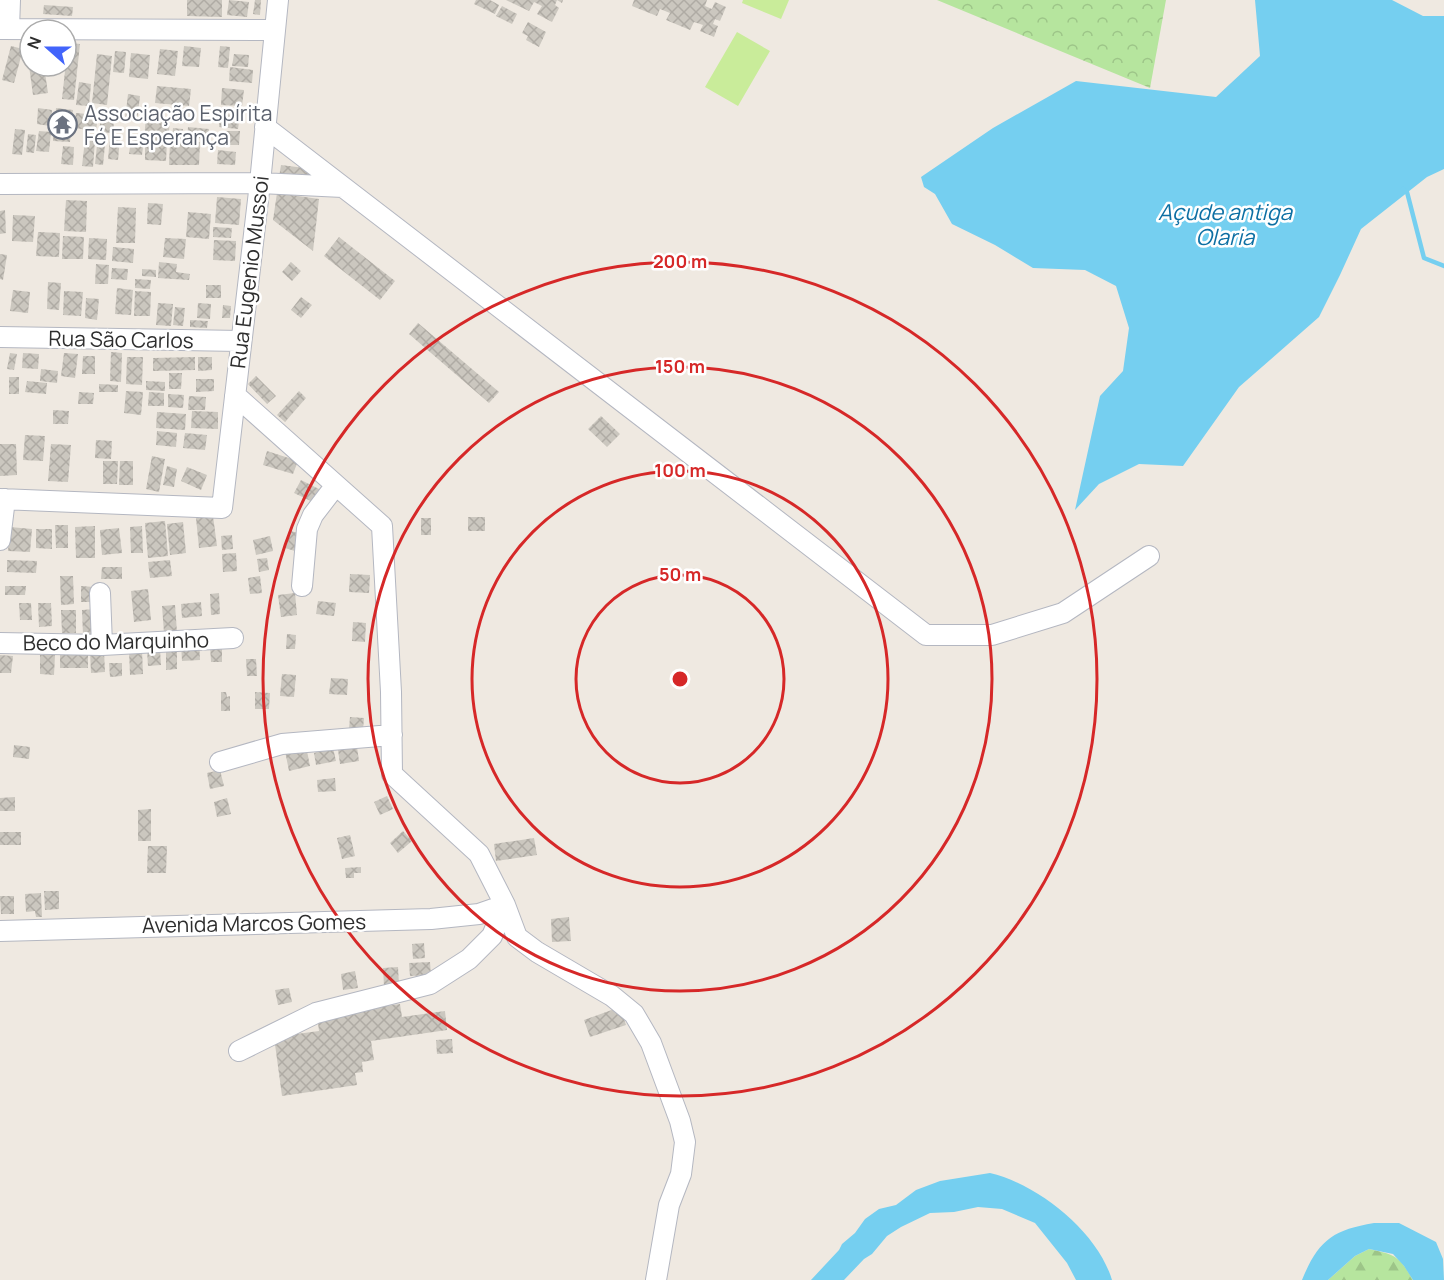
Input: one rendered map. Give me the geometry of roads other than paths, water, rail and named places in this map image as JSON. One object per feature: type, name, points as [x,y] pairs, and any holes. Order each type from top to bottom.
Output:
[{"type":"street","points":[[10,0],[5,29],[275,30]]},
{"type":"street","name":"Rua Eugenio Mussoi","points":[[3,499],[222,508],[260,183],[278,0]]},
{"type":"street","points":[[265,128],[926,635],[992,635],[1063,613],[1149,556]]},
{"type":"street","points":[[0,184],[260,183],[343,187]]},
{"type":"street","name":"Rua São Carlos","points":[[0,337],[242,341]]},
{"type":"street","points":[[235,395],[382,526],[392,774],[479,854],[505,905],[517,937],[537,952],[612,996],[634,1014],[651,1043],[680,1121],[685,1142],[681,1173],[669,1205],[656,1280]]},
{"type":"street","points":[[302,586],[307,529],[314,515],[336,485]]},
{"type":"street","points":[[0,540],[3,499]]},
{"type":"street","points":[[100,593],[102,645]]},
{"type":"street","name":"Beco do Marquinho","points":[[0,643],[102,645],[233,638]]},
{"type":"street","points":[[220,762],[282,744],[392,735]]},
{"type":"street","points":[[239,1050],[316,1013],[430,984],[469,959],[492,936],[505,905]]},
{"type":"street","name":"Avenida Marcos Gomes","points":[[0,931],[431,919],[479,914],[505,905]]},
{"type":"water","name":"Açude antiga Olaria","points":[[1255,0],[1392,0],[1423,16],[1444,16],[1444,169],[1427,177],[1361,229],[1319,317],[1239,387],[1183,466],[1139,464],[1099,484],[1075,510],[1100,396],[1123,371],[1129,328],[1116,286],[1085,270],[1033,268],[995,245],[952,224],[935,194],[924,187],[921,177],[993,128],[1076,81],[1216,97],[1260,56]]},
{"type":"water","points":[[990,1173],[1027,1188],[1064,1213],[1094,1245],[1105,1262],[1112,1280],[1076,1280],[1067,1263],[1035,1223],[1002,1209],[978,1207],[954,1212],[930,1213],[887,1236],[872,1254],[844,1280],[811,1280],[865,1219],[879,1209],[896,1205],[916,1190],[940,1181]]},
{"type":"water","points":[[1374,1223],[1399,1223],[1436,1242],[1443,1259],[1444,1280],[1413,1280],[1393,1254],[1369,1249],[1355,1256],[1328,1280],[1302,1280],[1314,1256],[1328,1240],[1347,1229]]},
{"type":"waterway","points":[[1403,189],[1407,192],[1424,258],[1444,266]]},
{"type":"place","name":"Associação Espírita Fé E Esperança","points":[[63,125]]}]
